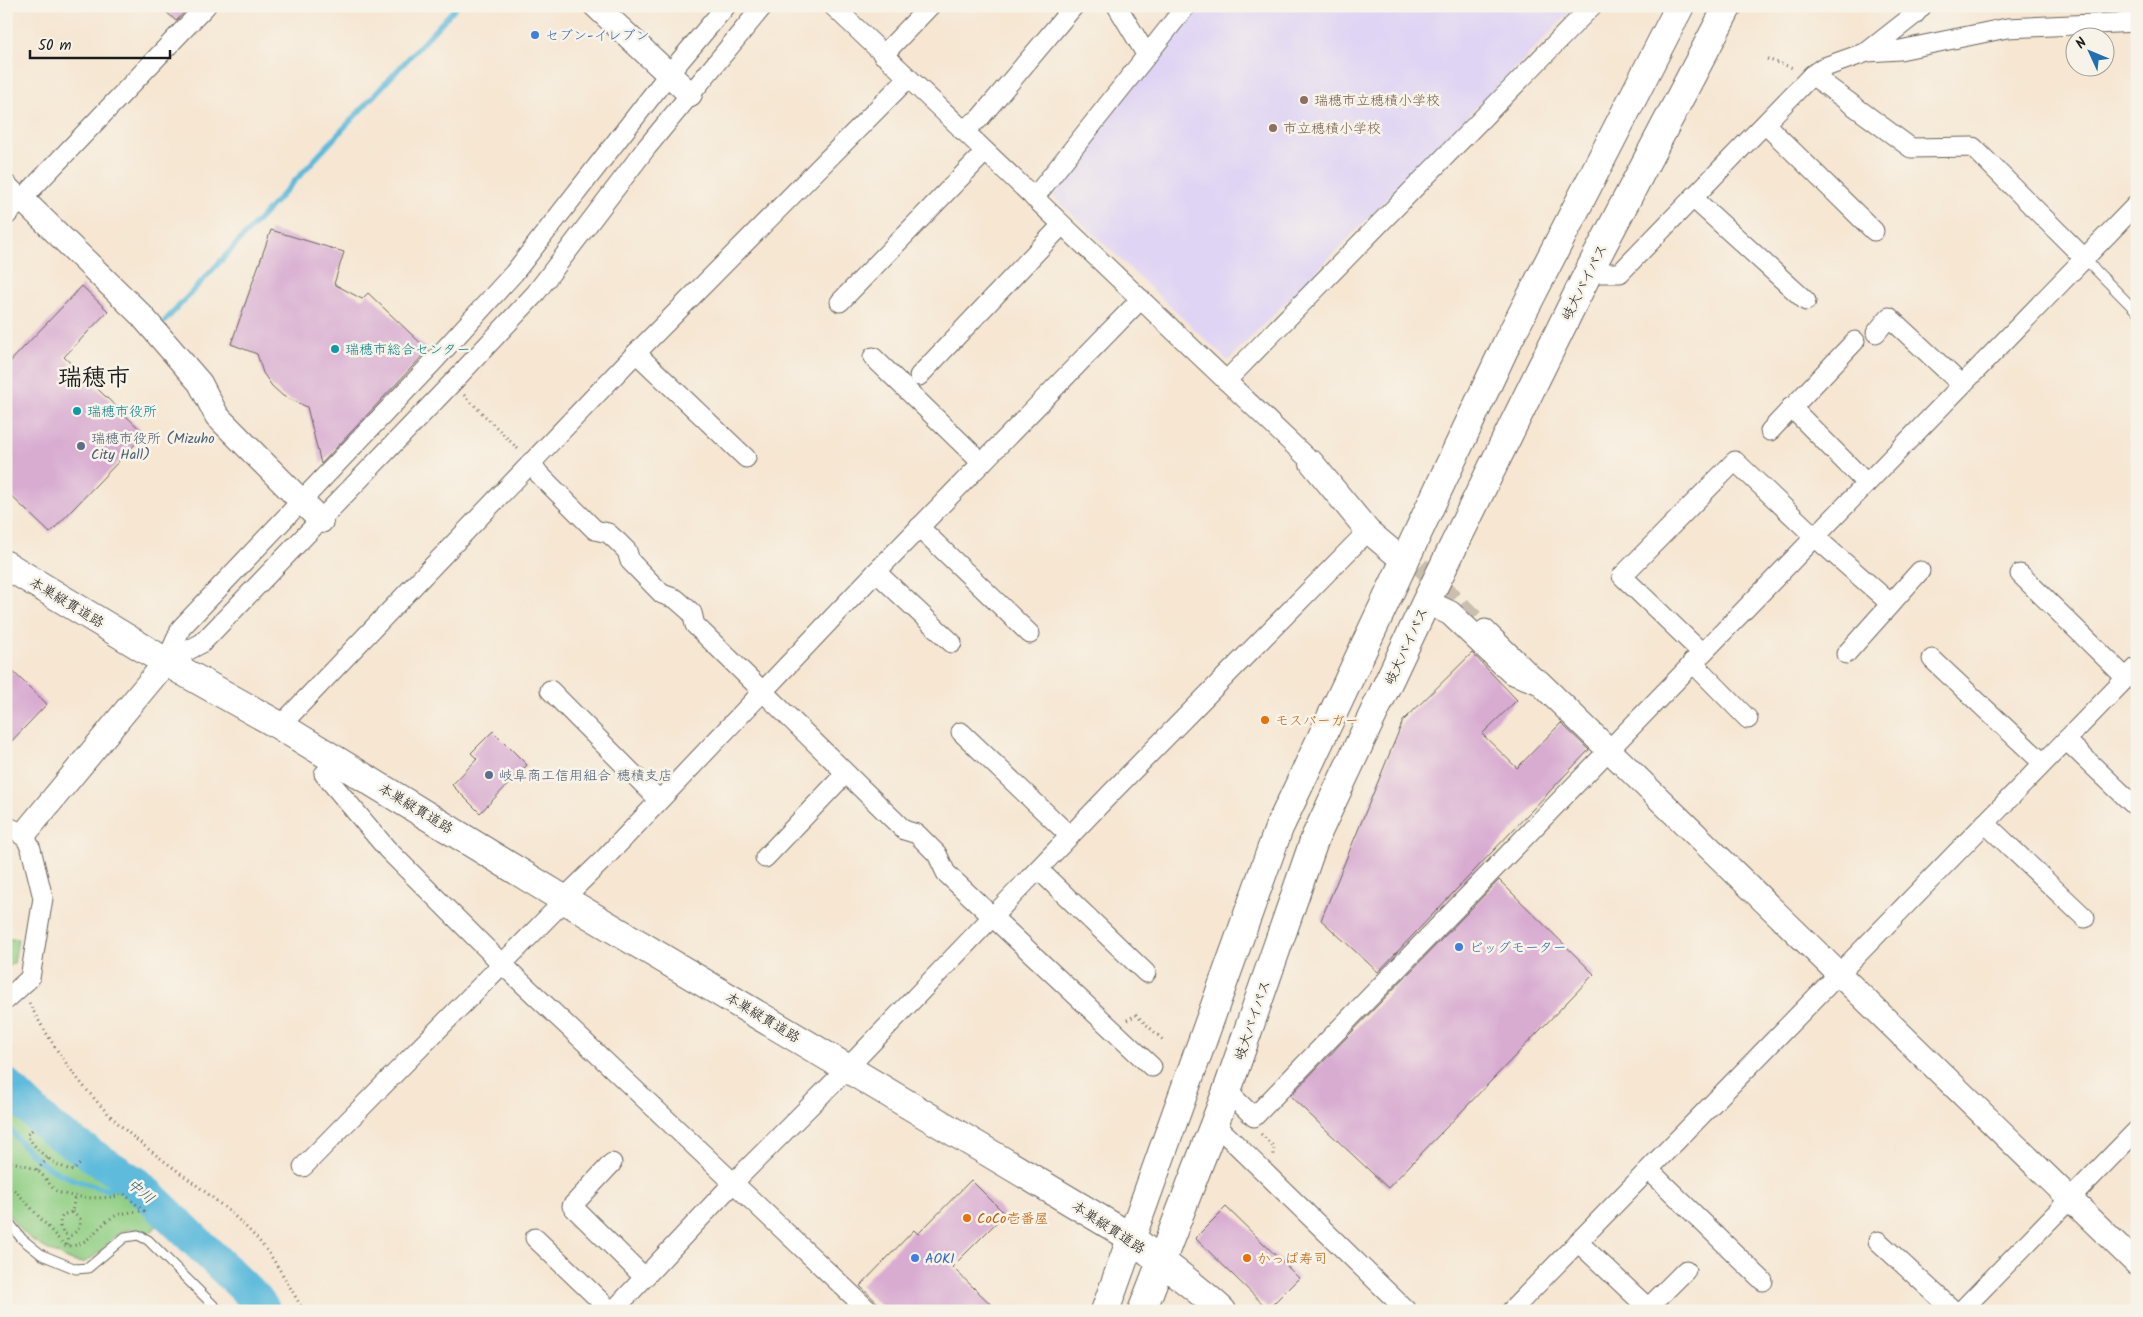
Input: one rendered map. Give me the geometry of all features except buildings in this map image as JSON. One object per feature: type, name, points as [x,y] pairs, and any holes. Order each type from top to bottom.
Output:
[{"type":"main road","points":[[1105,1311],[1280,828],[1507,344],[1680,6]]},
{"type":"main road","name":"岐大バイパス","points":[[1142,1311],[1215,1124],[1315,838],[1426,602],[1588,274],[1728,6]]},
{"type":"main road","name":"本巣縦貫道路","points":[[6,565],[324,774],[560,904]]},
{"type":"main road","name":"本巣縦貫道路","points":[[6,583],[162,668],[280,726],[560,904],[1129,1247],[1162,1263],[1206,1296],[1222,1311]]},
{"type":"street","points":[[6,216],[14,191],[206,6]]},
{"type":"street","points":[[596,6],[690,94]]},
{"type":"street","points":[[162,668],[181,628],[434,361],[514,273],[668,75],[726,6]]},
{"type":"street","points":[[12,995],[30,978],[43,898],[31,849],[15,830],[162,668],[202,643],[452,384],[535,294],[647,147],[763,6]]},
{"type":"street","points":[[833,6],[1358,507]]},
{"type":"street","points":[[883,55],[930,6]]},
{"type":"street","points":[[962,130],[980,119],[1074,6]]},
{"type":"street","points":[[1117,6],[1146,54]]},
{"type":"street","points":[[1034,198],[1146,54],[1186,6]]},
{"type":"street","points":[[1226,381],[1592,6]]},
{"type":"street","points":[[1867,52],[1914,15],[1922,6]]},
{"type":"street","points":[[1588,274],[1620,273],[1812,75],[1822,68],[1867,52],[1900,50],[2007,28],[2137,22]]},
{"type":"street","points":[[1812,75],[1911,148],[1973,146],[2084,258]]},
{"type":"street","points":[[280,726],[636,353],[908,78]]},
{"type":"street","points":[[1765,124],[1874,230]]},
{"type":"street","points":[[840,302],[985,152]]},
{"type":"street","points":[[14,191],[141,315],[200,382],[217,416],[321,521]]},
{"type":"street","points":[[1693,198],[1806,301]]},
{"type":"street","points":[[1227,1091],[1254,1117],[2137,204]]},
{"type":"street","points":[[919,376],[1062,225]]},
{"type":"street","points":[[303,1166],[604,859],[876,572],[1141,299]]},
{"type":"street","points":[[1876,333],[1889,317],[1961,384]]},
{"type":"street","points":[[1770,431],[1854,341]]},
{"type":"street","points":[[636,353],[746,458]]},
{"type":"street","points":[[873,357],[982,463]]},
{"type":"street","points":[[1791,407],[1866,483]]},
{"type":"street","points":[[1748,718],[1697,657],[1622,576],[1735,461],[1815,537],[1890,603]]},
{"type":"street","points":[[531,462],[540,474],[595,530],[608,533],[622,546],[630,562],[662,594],[676,599],[692,613],[695,625],[845,774],[904,830],[917,834],[937,854],[946,873],[1152,1066]]},
{"type":"street","points":[[1312,463],[1368,531],[1405,562]]},
{"type":"street","points":[[920,527],[1030,634]]},
{"type":"street","points":[[535,1238],[612,1311],[734,1182],[1368,531]]},
{"type":"street","points":[[1846,654],[1920,571]]},
{"type":"street","points":[[876,572],[952,643]]},
{"type":"street","points":[[1511,1311],[2134,671],[2020,574]]},
{"type":"street","points":[[1426,602],[1450,613],[1512,672],[1539,682]]},
{"type":"street","points":[[1485,629],[1837,974],[2137,1264]]},
{"type":"street","points":[[1932,659],[2043,763]]},
{"type":"street","points":[[550,690],[659,800]]},
{"type":"street","points":[[961,732],[1070,836]]},
{"type":"street","points":[[2066,740],[2137,808]]},
{"type":"street","points":[[324,774],[387,849],[501,963],[869,1311]]},
{"type":"street","points":[[765,858],[845,774]]},
{"type":"street","points":[[1985,823],[2085,918]]},
{"type":"street","points":[[1039,870],[1146,973]]},
{"type":"street","points":[[1215,1124],[1407,1311]]},
{"type":"street","points":[[1961,1311],[2137,1130]]},
{"type":"street","points":[[612,1163],[572,1206],[644,1277]]},
{"type":"street","points":[[1649,1170],[1762,1281]]},
{"type":"street","points":[[1878,1241],[1954,1311]]},
{"type":"street","points":[[1578,1242],[1648,1308],[1686,1270]]},
{"type":"lane","points":[[2084,258],[2137,312]]},
{"type":"lane","points":[[6,1219],[22,1239],[42,1255],[76,1269],[88,1268],[125,1237],[138,1235],[143,1237],[219,1311]]},
{"type":"path","points":[[1768,59],[1812,75]]},
{"type":"path","points":[[452,384],[531,462]]},
{"type":"path","points":[[12,995],[66,1066],[104,1110],[140,1143],[231,1214],[264,1247],[304,1311]]},
{"type":"path","points":[[1109,1027],[1136,1015],[1163,1040]]},
{"type":"path","points":[[32,1130],[27,1135],[33,1144],[48,1158],[73,1171],[81,1163]]},
{"type":"path","points":[[38,1170],[48,1158]]},
{"type":"path","points":[[6,1161],[38,1170],[54,1189],[63,1194],[115,1198],[124,1194],[144,1211],[129,1212],[114,1217],[84,1244],[74,1247],[67,1245],[48,1228],[16,1191],[6,1186]]},
{"type":"path","points":[[72,1212],[75,1196]]},
{"type":"path","points":[[72,1212],[80,1219],[80,1225],[77,1231],[71,1235],[60,1228],[60,1222],[61,1216],[72,1212]]},
{"type":"path","points":[[67,1245],[68,1234]]},
{"type":"shaded area","name":"瑞穂市立穂積小学校","points":[[1197,6],[1576,6],[1228,361],[1050,193]]},
{"type":"green space","points":[[6,939],[18,939],[14,963],[6,968]]},
{"type":"green space","points":[[6,1101],[45,1138],[115,1181],[162,1218],[151,1233],[138,1230],[121,1232],[96,1255],[83,1262],[71,1260],[48,1250],[28,1236],[11,1218],[6,1205]]},
{"type":"waterway","points":[[164,322],[457,6]]},
{"type":"waterway","name":"中川","points":[[6,1085],[50,1128],[138,1185],[256,1299],[264,1311]]},
{"type":"waterway","points":[[6,1123],[27,1150],[38,1160],[62,1175],[108,1190],[129,1179]]},
{"type":"tunnel","points":[[1400,547],[1485,629]]},
{"type":"place","name":"セブン-イレブン","points":[[535,35]]},
{"type":"place","name":"瑞穂市立穂積小学校","points":[[1304,100]]},
{"type":"place","name":"市立穂積小学校","points":[[1273,128]]},
{"type":"place","name":"瑞穂市総合センター","points":[[335,349]]},
{"type":"place","name":"瑞穂市役所","points":[[77,411]]},
{"type":"place","name":"瑞穂市役所 (Mizuho City Hall)","points":[[81,446]]},
{"type":"place","name":"モスバーガー","points":[[1265,720]]},
{"type":"place","name":"岐阜商工信用組合 穂積支店","points":[[489,775]]},
{"type":"place","name":"ビッグモーター","points":[[1459,947]]},
{"type":"place","name":"CoCo壱番屋","points":[[967,1218]]},
{"type":"place","name":"AOKI","points":[[915,1258]]},
{"type":"place","name":"かっぱ寿司","points":[[1247,1258]]},
{"type":"district","name":"瑞穂市","points":[[94,377]]}]
